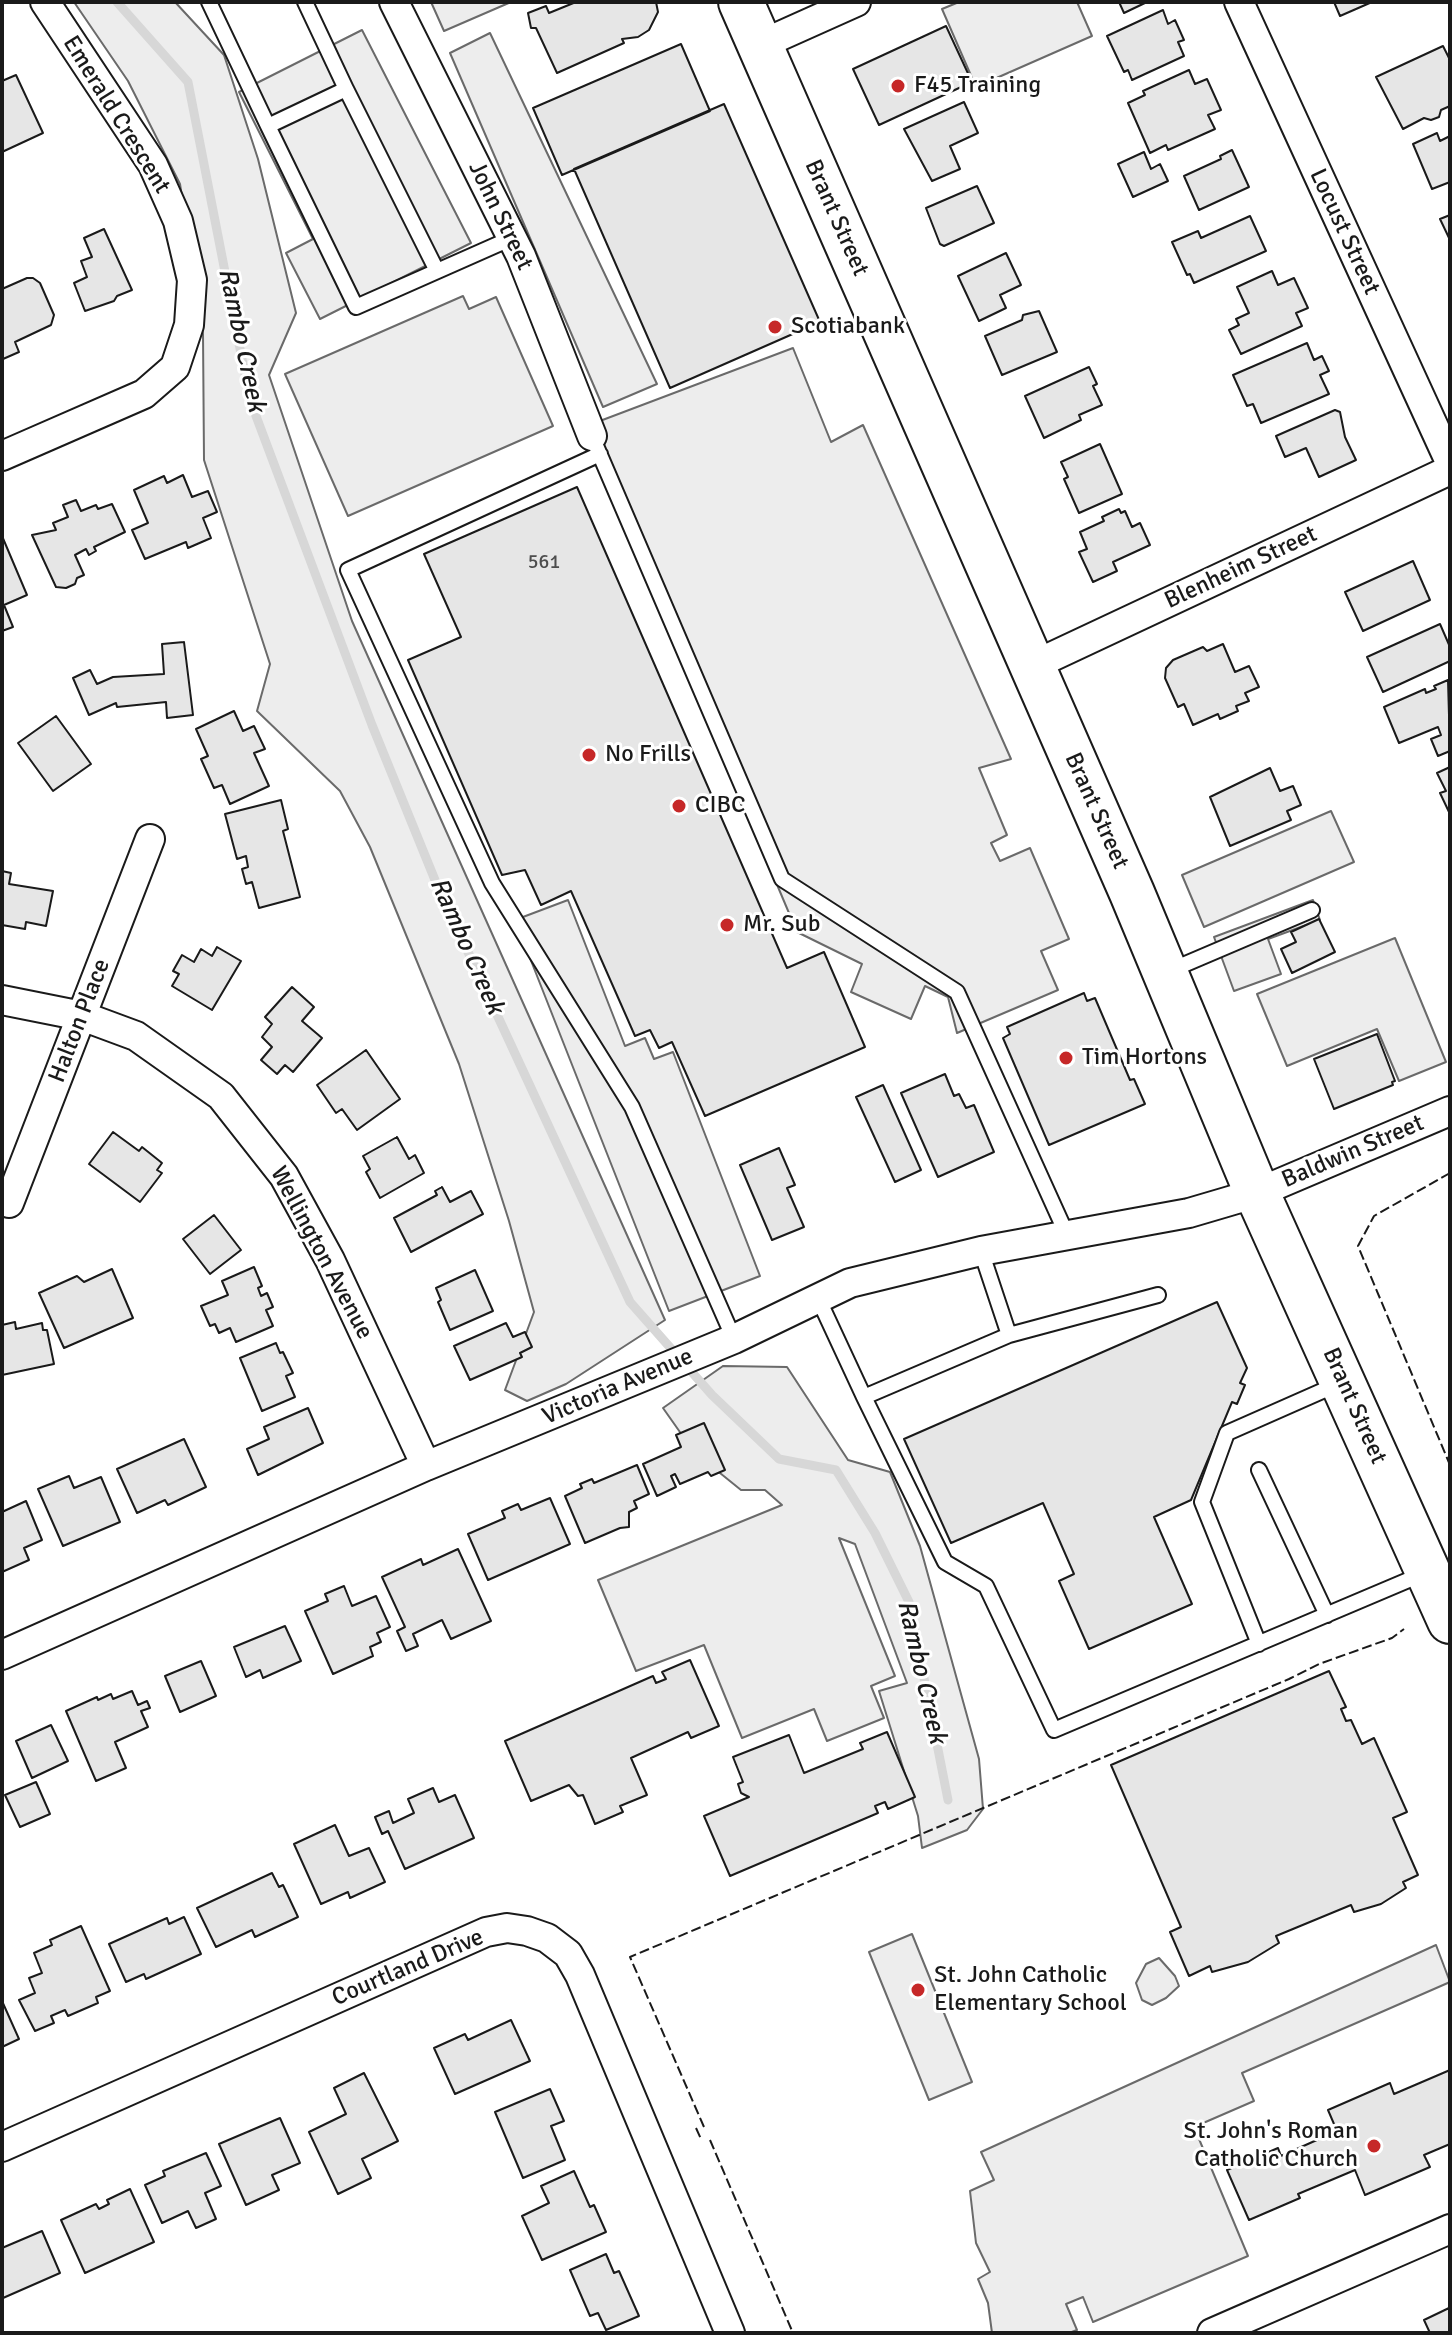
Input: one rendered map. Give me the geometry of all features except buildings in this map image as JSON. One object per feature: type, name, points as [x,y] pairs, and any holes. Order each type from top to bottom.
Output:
[{"type":"main road","name":"Brant Street","points":[[741,2],[1165,972],[1257,1193],[1450,1621]]},
{"type":"street","name":"John Street","points":[[394,2],[512,238],[596,445]]},
{"type":"street","points":[[760,45],[856,2]]},
{"type":"street","name":"Locust Street","points":[[1239,2],[1450,462]]},
{"type":"street","name":"Emerald Crescent","points":[[2,456],[144,394],[175,367],[189,325],[192,280],[178,221],[153,165],[45,3]]},
{"type":"street","name":"Blenheim Street","points":[[1032,666],[1450,470]]},
{"type":"street","name":"Halton Place","points":[[9,1203],[150,839]]},
{"type":"street","name":"Wellington Avenue","points":[[2,1000],[82,1016],[136,1036],[221,1096],[284,1176],[330,1260],[426,1466]]},
{"type":"street","name":"Baldwin Street","points":[[1257,1193],[1450,1111]]},
{"type":"street","name":"Victoria Avenue","points":[[2,1655],[426,1466],[724,1343],[850,1283],[981,1251],[1189,1213],[1257,1193]]},
{"type":"street","name":"Courtland Drive","points":[[2,2147],[486,1932],[507,1928],[527,1931],[547,1938],[568,1954],[580,1975],[730,2333]]},
{"type":"street","points":[[1212,2333],[1266,2322],[1450,2229]]},
{"type":"lane","points":[[209,2],[356,307],[512,238]]},
{"type":"lane","points":[[305,2],[437,271]]},
{"type":"lane","points":[[268,126],[346,89]]},
{"type":"lane","points":[[724,1343],[632,1107],[492,883],[348,570],[596,445],[782,879],[957,992],[1067,1235]]},
{"type":"lane","points":[[1165,972],[1312,910]]},
{"type":"lane","points":[[981,1251],[1009,1335]]},
{"type":"lane","points":[[864,1397],[1009,1335],[1158,1295]]},
{"type":"lane","points":[[818,1298],[945,1562],[986,1586],[1054,1730],[1429,1571]]},
{"type":"lane","points":[[1259,1644],[1202,1502],[1227,1433],[1343,1382]]},
{"type":"lane","points":[[1259,1470],[1327,1615]]},
{"type":"shaded area","points":[[74,2],[175,2],[224,55],[258,159],[296,313],[269,375],[352,621],[665,1320],[566,1384],[527,1401],[505,1390],[534,1312],[509,1221],[459,1064],[370,847],[340,791],[257,711],[270,664],[204,460],[203,334],[180,184],[128,81]]},
{"type":"shaded area","points":[[431,2],[511,2],[444,31]]},
{"type":"shaded area","points":[[959,2],[1077,2],[1092,36],[976,87],[942,9]]},
{"type":"shaded area","points":[[362,30],[471,243],[320,319],[286,253],[313,239],[239,92]]},
{"type":"shaded area","points":[[490,33],[657,384],[603,407],[450,53]]},
{"type":"shaded area","points":[[463,296],[469,309],[496,297],[553,426],[348,516],[285,374]]},
{"type":"shaded area","points":[[793,348],[831,442],[863,425],[1011,759],[979,768],[1007,835],[991,843],[1000,861],[1030,848],[1069,939],[1041,951],[1058,990],[957,1033],[948,997],[925,986],[911,1019],[851,992],[862,964],[797,932],[584,427]]},
{"type":"shaded area","points":[[1331,811],[1354,862],[1204,927],[1182,875]]},
{"type":"shaded area","points":[[568,900],[625,1046],[645,1038],[654,1059],[673,1052],[760,1276],[669,1311],[515,920]]},
{"type":"shaded area","points":[[1313,900],[1320,920],[1268,939],[1281,974],[1234,991],[1214,937]]},
{"type":"shaded area","points":[[1395,938],[1446,1062],[1399,1081],[1377,1029],[1287,1066],[1257,994]]},
{"type":"shaded area","points":[[723,1366],[787,1367],[848,1460],[890,1472],[920,1546],[979,1759],[983,1809],[967,1830],[922,1848],[918,1816],[879,1691],[907,1683],[855,1544],[839,1538],[895,1676],[871,1686],[884,1718],[827,1741],[814,1709],[742,1738],[704,1645],[636,1671],[598,1580],[782,1505],[765,1490],[741,1490],[694,1452],[663,1408]]},
{"type":"shaded area","points":[[912,1934],[972,2082],[929,2100],[869,1952]]},
{"type":"shaded area","points":[[1436,1945],[1450,1982],[1242,2073],[1254,2101],[1194,2127],[1248,2256],[1093,2322],[1083,2297],[1066,2304],[1077,2330],[1069,2333],[992,2333],[988,2303],[978,2279],[990,2272],[976,2243],[970,2191],[994,2180],[981,2152]]},
{"type":"shaded area","points":[[1159,1958],[1175,1976],[1179,1986],[1152,2005],[1142,2000],[1136,1983],[1146,1964]]},
{"type":"waterway","name":"Rambo Creek","points":[[117,2],[188,82],[250,400],[372,725],[437,885],[630,1302],[712,1395],[779,1459],[836,1470],[875,1533],[909,1602],[948,1800]]},
{"type":"fence","points":[[1450,1173],[1374,1216],[1358,1246],[1450,1465]]},
{"type":"fence","points":[[704,2127],[630,1957],[1319,1664],[1392,1638],[1404,1629]]},
{"type":"fence","points":[[696,2128],[701,2139]]},
{"type":"fence","points":[[710,2140],[793,2333]]},
{"type":"place","name":"F45 Training","points":[[898,86]]},
{"type":"place","name":"Scotiabank","points":[[775,327]]},
{"type":"place","name":"No Frills","points":[[589,755]]},
{"type":"place","name":"CIBC","points":[[679,806]]},
{"type":"place","name":"Mr. Sub","points":[[727,925]]},
{"type":"place","name":"Tim Hortons","points":[[1066,1058]]},
{"type":"place","name":"St. John Catholic Elementary School","points":[[918,1990]]},
{"type":"place","name":"St. John's Roman Catholic Church","points":[[1374,2146]]}]
